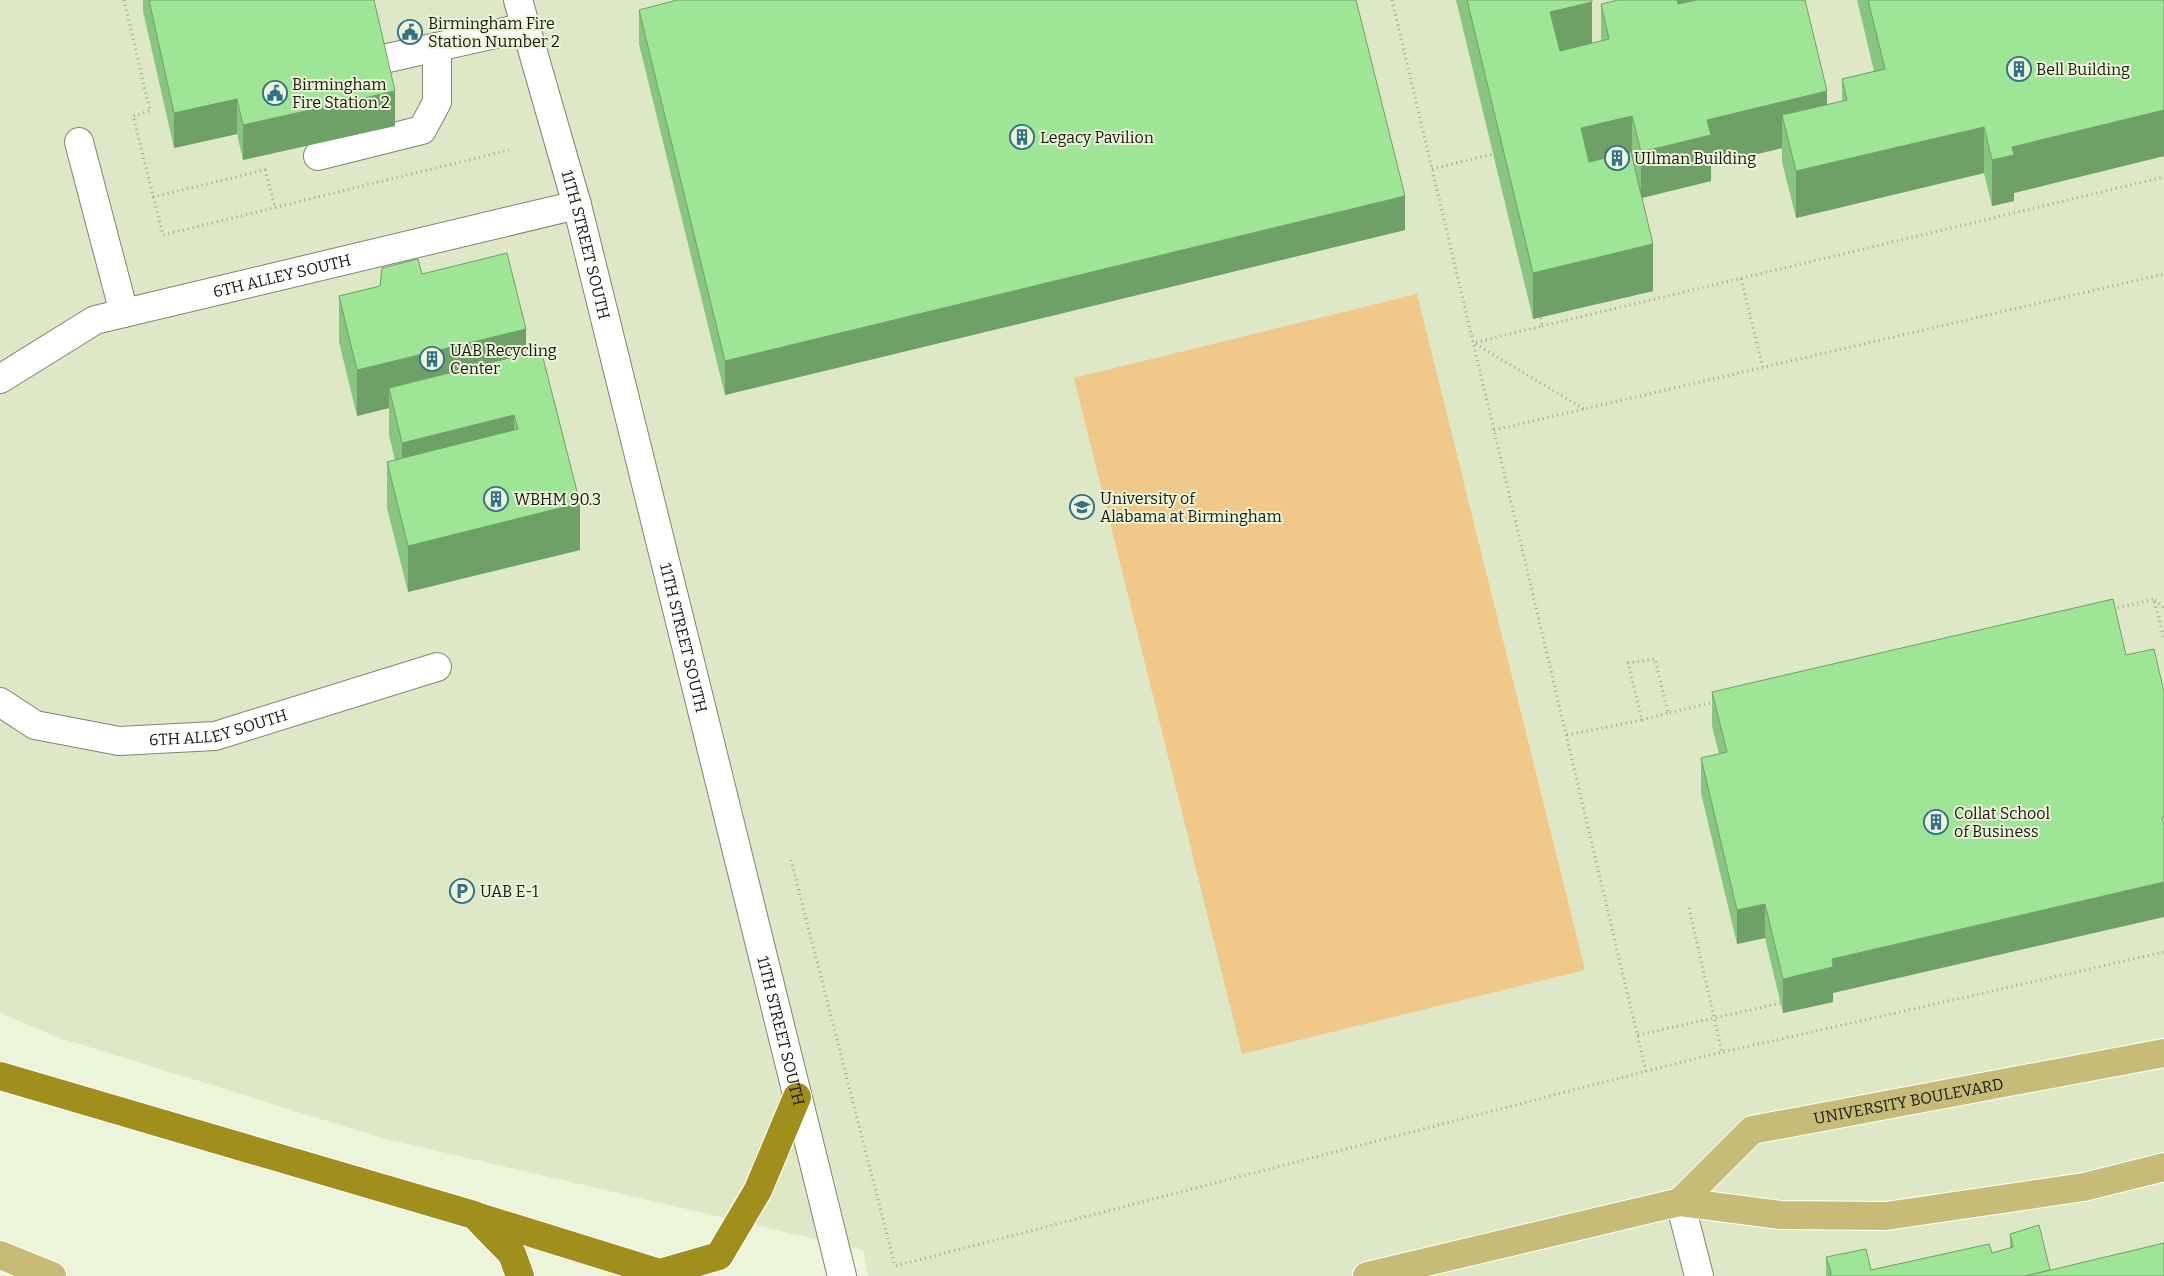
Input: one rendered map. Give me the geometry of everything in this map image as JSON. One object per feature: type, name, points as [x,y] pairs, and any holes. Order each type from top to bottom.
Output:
[{"type":"highway","points":[[0,1076],[666,1274],[719,1256],[758,1190],[797,1097]]},
{"type":"highway","points":[[474,1216],[512,1254],[520,1276]]},
{"type":"main road","name":"UNIVERSITY BOULEVARD","points":[[1680,1202],[1752,1130],[2164,1053]]},
{"type":"main road","points":[[1367,1276],[1680,1202],[1781,1215],[1886,1216],[2084,1187],[2164,1167]]},
{"type":"main road","points":[[0,1255],[52,1276]]},
{"type":"street","name":"11TH STREET SOUTH","points":[[518,0],[577,205],[842,1276]]},
{"type":"street","points":[[380,60],[526,27]]},
{"type":"street","points":[[318,156],[422,130],[437,102],[437,47]]},
{"type":"street","points":[[80,142],[124,313]]},
{"type":"street","name":"6TH ALLEY SOUTH","points":[[0,379],[95,320],[577,205]]},
{"type":"street","name":"6TH ALLEY SOUTH","points":[[0,702],[35,725],[119,742],[215,736],[437,667]]},
{"type":"street","points":[[1680,1202],[1699,1276]]},
{"type":"path","points":[[124,0],[150,111],[132,116],[163,235],[509,150]]},
{"type":"path","points":[[1392,0],[1646,1072]]},
{"type":"path","points":[[1432,168],[1493,154]]},
{"type":"path","points":[[153,197],[265,170],[275,207]]},
{"type":"path","points":[[1474,343],[2164,177]]},
{"type":"path","points":[[1494,430],[2164,274]]},
{"type":"path","points":[[1741,279],[1763,367]]},
{"type":"path","points":[[1541,318],[1542,326]]},
{"type":"path","points":[[1474,343],[1584,409]]},
{"type":"path","points":[[2154,600],[2164,608]]},
{"type":"path","points":[[2106,611],[2154,600]]},
{"type":"path","points":[[2154,600],[2164,640]]},
{"type":"path","points":[[1642,720],[1628,663],[1655,659],[1668,713]]},
{"type":"path","points":[[1566,735],[1642,720],[1717,702]]},
{"type":"path","points":[[791,860],[895,1266],[1722,1052],[2164,952]]},
{"type":"path","points":[[1689,908],[1722,1052]]},
{"type":"path","points":[[1638,1035],[1781,1003]]},
{"type":"shaded area","name":"University of Alabama at Birmingham","points":[[0,0],[2164,0],[2164,1276],[868,1276],[863,1250],[382,1138],[54,1036],[0,1013]]},
{"type":"shaded area","points":[[1417,294],[1585,970],[1242,1054],[1074,378]]},
{"type":"building","name":"Birmingham Fire Station 2","points":[[149,0],[374,0],[395,91],[243,125],[237,99],[174,113]]},
{"type":"building","name":"Legacy Pavilion","points":[[677,0],[1356,0],[1405,196],[725,361],[639,10]]},
{"type":"building","name":"UIlman Building","points":[[1467,0],[1592,0],[1592,2],[1550,12],[1560,51],[1609,39],[1601,4],[1618,0],[1677,0],[1678,4],[1696,0],[1805,0],[1827,91],[1707,120],[1711,135],[1641,152],[1632,116],[1581,128],[1589,162],[1631,152],[1653,244],[1533,273]]},
{"type":"building","name":"Bell Building","points":[[1868,0],[2164,0],[2164,110],[2012,147],[2014,155],[1992,160],[1984,127],[1796,171],[1782,115],[1847,100],[1842,79],[1885,69]]},
{"type":"building","points":[[507,253],[526,329],[357,370],[339,296],[380,286],[382,268],[418,259],[422,274]]},
{"type":"building","points":[[541,350],[580,503],[408,546],[387,462],[518,429],[514,415],[402,443],[389,388]]},
{"type":"building","name":"Collat School of Business","points":[[2113,599],[2126,655],[2154,649],[2164,692],[2164,817],[2162,817],[2164,826],[2164,882],[1832,959],[1833,967],[1783,979],[1765,904],[1737,910],[1701,758],[1727,752],[1712,692]]},
{"type":"building","points":[[2039,1225],[2050,1270],[2026,1276],[1830,1276],[1831,1272],[1826,1257],[1866,1249],[1871,1270],[1989,1244],[1992,1253],[2013,1247],[2010,1234]]},
{"type":"building","points":[[2164,1243],[2164,1276],[2026,1276]]},
{"type":"place","name":"Birmingham Fire Station Number 2","points":[[410,32]]},
{"type":"place","name":"Bell Building","points":[[2019,69]]},
{"type":"place","name":"Birmingham Fire Station 2","points":[[275,93]]},
{"type":"place","name":"Legacy Pavilion","points":[[1022,137]]},
{"type":"place","name":"UIlman Building","points":[[1617,158]]},
{"type":"place","name":"UAB Recycling Center","points":[[432,359]]},
{"type":"place","name":"WBHM 90.3","points":[[496,499]]},
{"type":"place","name":"University of Alabama at Birmingham","points":[[1082,507]]},
{"type":"place","name":"Collat School of Business","points":[[1936,822]]},
{"type":"place","name":"UAB E-1","points":[[462,891]]}]
